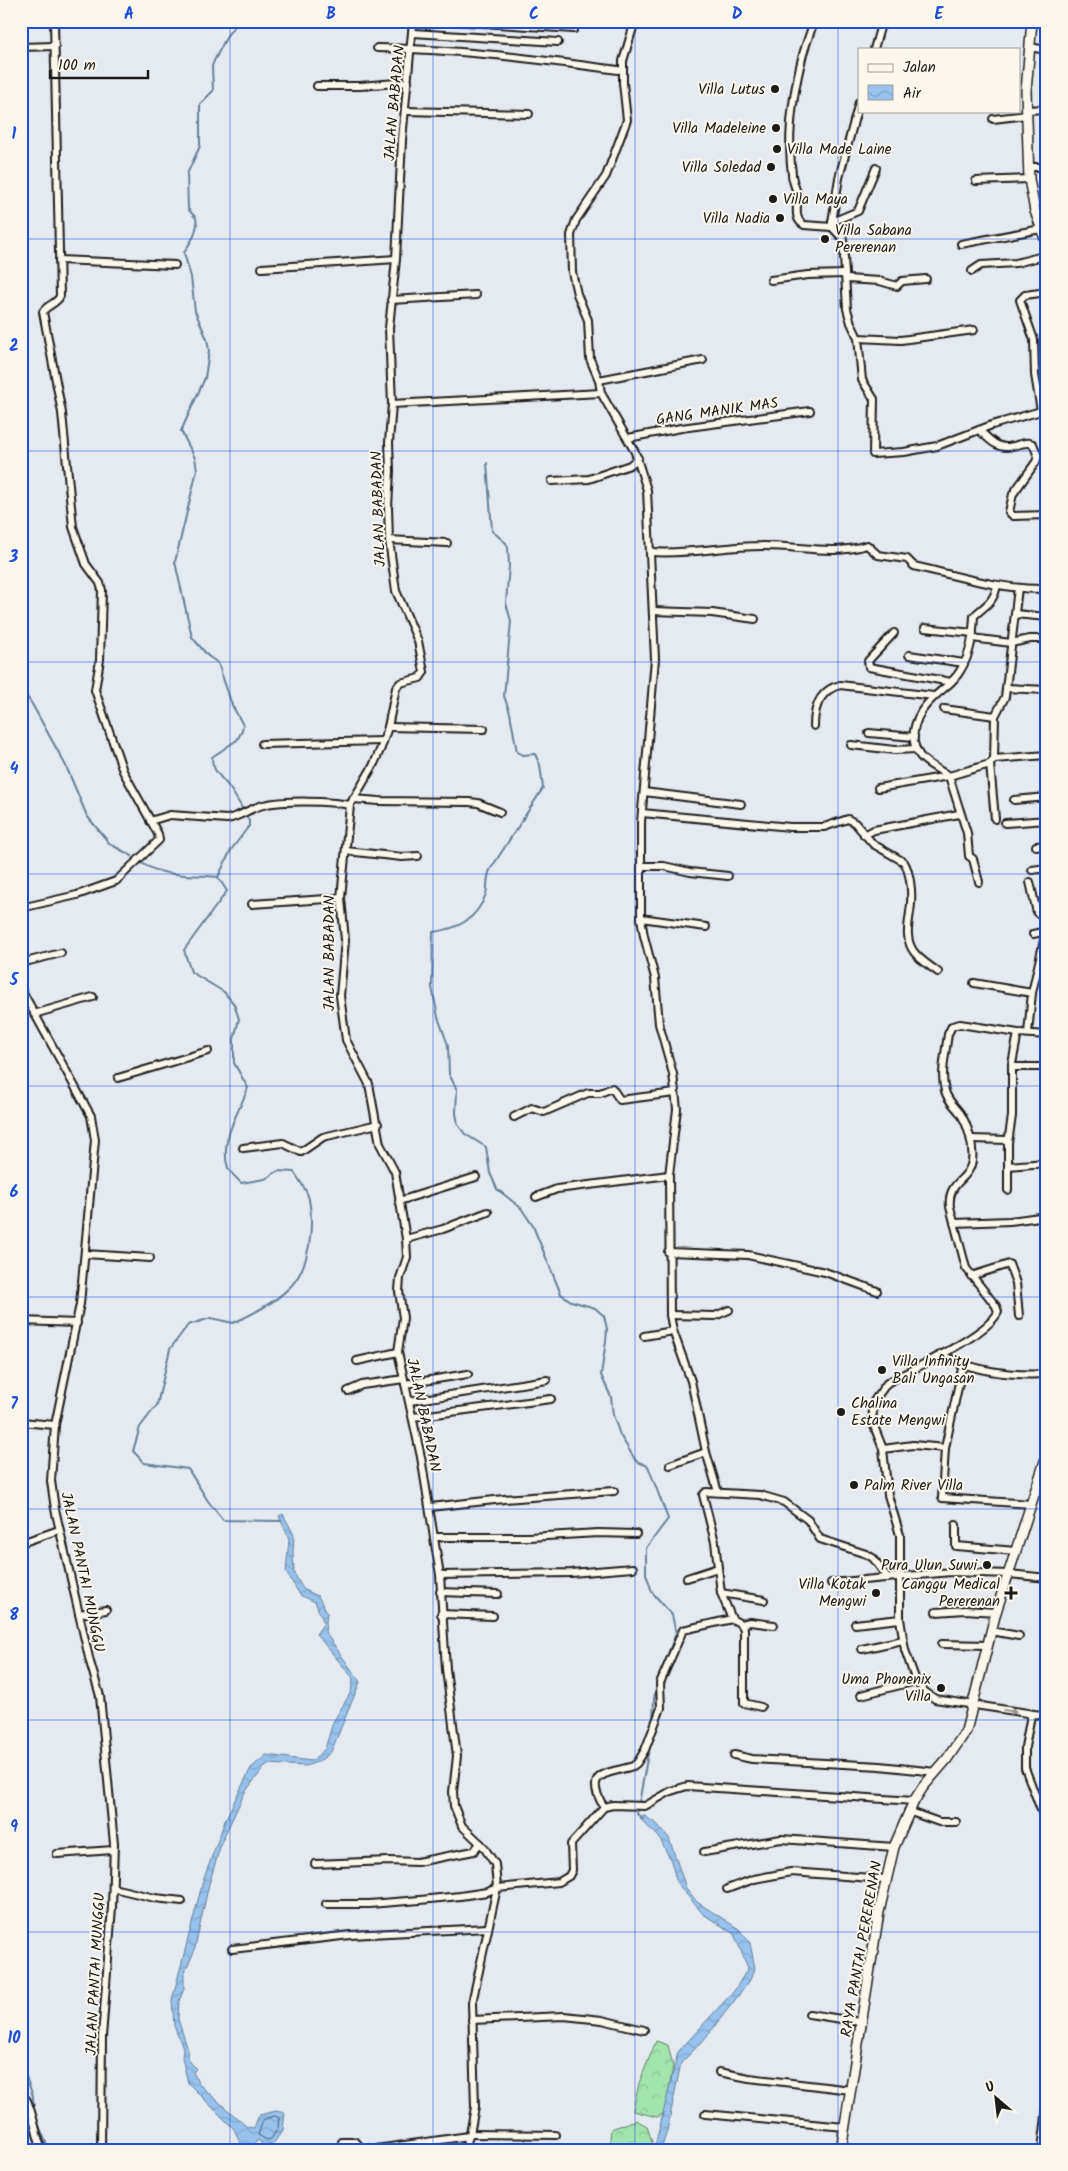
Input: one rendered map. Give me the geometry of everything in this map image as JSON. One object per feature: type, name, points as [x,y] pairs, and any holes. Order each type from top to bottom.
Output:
[{"type":"street","points":[[21,908],[77,895],[116,881],[158,840],[158,834],[123,771],[108,732],[96,690],[100,660],[99,628],[102,590],[86,564],[73,527],[62,412],[43,312],[58,301],[60,296],[54,21]]},
{"type":"street","name":"JALAN BABADAN","points":[[413,21],[405,111],[396,259],[391,300],[389,354],[392,404],[389,442],[389,540],[396,592],[418,641],[424,668],[423,676],[404,682],[396,688],[388,727],[373,766],[351,802],[341,898],[345,940],[340,996],[346,1040],[369,1084],[378,1124],[380,1144],[395,1172],[406,1239],[407,1257],[400,1278],[399,1291],[403,1318],[398,1352],[410,1401],[430,1507],[440,1575],[441,1614],[457,1756],[453,1792],[454,1806],[462,1826],[490,1854],[495,1864],[497,1888],[474,1986],[472,2020],[475,2107],[470,2135],[464,2150]]},
{"type":"street","points":[[453,21],[574,29]]},
{"type":"street","points":[[635,21],[623,61],[627,120],[606,176],[576,220],[571,235],[572,272],[577,294],[588,320],[590,359],[599,380],[601,393],[638,458],[648,490],[655,668],[642,813],[640,866],[642,918],[644,936],[655,978],[659,1024],[673,1074],[677,1109],[669,1175],[668,1252],[670,1315],[673,1331],[691,1381],[706,1452],[718,1492]]},
{"type":"street","points":[[814,21],[802,57],[792,118],[791,172],[797,193],[797,214],[800,222],[804,225],[832,225],[858,211],[876,168]]},
{"type":"street","points":[[874,48],[882,21]]},
{"type":"street","points":[[1032,21],[1030,47],[1023,74],[1023,92],[1027,112],[1028,167],[1029,179],[1047,244]]},
{"type":"street","points":[[413,33],[558,42]]},
{"type":"street","points":[[21,46],[55,46]]},
{"type":"street","points":[[1030,47],[1047,50]]},
{"type":"street","points":[[377,48],[412,48],[537,58],[618,70]]},
{"type":"street","points":[[317,86],[360,86],[408,82]]},
{"type":"street","points":[[858,106],[838,178],[832,225],[843,239],[849,316],[858,338],[862,380],[874,399],[873,454],[921,450],[992,425],[1044,411],[1035,375],[1034,340],[1020,300],[1025,295],[1047,292]]},
{"type":"street","points":[[993,119],[1047,109]]},
{"type":"street","points":[[405,111],[529,114]]},
{"type":"street","points":[[1028,167],[1047,167]]},
{"type":"street","points":[[976,181],[1029,179]]},
{"type":"street","points":[[961,244],[1042,224]]},
{"type":"street","points":[[972,271],[981,266],[1016,263],[1047,255]]},
{"type":"street","points":[[262,268],[396,259]]},
{"type":"street","points":[[59,260],[174,265]]},
{"type":"street","points":[[772,280],[808,274],[845,276],[880,281],[897,286],[902,281],[926,279]]},
{"type":"street","points":[[391,300],[476,295]]},
{"type":"street","points":[[858,338],[900,340],[974,330]]},
{"type":"street","points":[[599,380],[703,360]]},
{"type":"street","points":[[392,404],[601,393]]},
{"type":"street","name":"GANG MANIK MAS","points":[[628,438],[681,428],[810,411]]},
{"type":"street","points":[[979,430],[999,446],[1005,447],[1030,442],[1033,444],[1038,456],[1036,462],[1013,494],[1010,512],[1013,516],[1047,515]]},
{"type":"street","points":[[552,481],[589,479],[630,465],[638,458]]},
{"type":"street","points":[[389,540],[447,543]]},
{"type":"street","points":[[650,552],[699,551],[781,545],[825,551],[854,549],[867,545],[872,548],[874,553],[890,558],[907,559],[914,566],[997,585],[1047,589]]},
{"type":"street","points":[[979,882],[973,859],[969,856],[967,833],[959,814],[949,776],[921,758],[916,749],[914,727],[920,714],[934,696],[960,672],[973,636],[974,616],[994,597],[997,585]]},
{"type":"street","points":[[995,819],[992,762],[995,716],[1005,697],[1018,588]]},
{"type":"street","points":[[653,611],[712,613],[754,619]]},
{"type":"street","points":[[1015,614],[1047,617]]},
{"type":"street","points":[[925,628],[1012,643],[1030,639],[1047,639]]},
{"type":"street","points":[[894,633],[868,661],[869,667],[951,682]]},
{"type":"street","points":[[909,656],[964,663]]},
{"type":"street","points":[[814,726],[816,704],[827,691],[840,685],[934,696]]},
{"type":"street","points":[[1006,688],[1047,690]]},
{"type":"street","points":[[944,709],[995,716]]},
{"type":"street","points":[[388,727],[484,729]]},
{"type":"street","points":[[869,733],[914,737]]},
{"type":"street","points":[[262,744],[382,742]]},
{"type":"street","points":[[851,746],[895,750],[916,749]]},
{"type":"street","points":[[878,788],[949,776],[992,762],[1047,755]]},
{"type":"street","points":[[644,792],[741,804]]},
{"type":"street","points":[[1014,800],[1047,796]]},
{"type":"street","points":[[150,820],[170,815],[234,818],[254,807],[281,803],[469,802],[478,803],[500,812]]},
{"type":"street","points":[[642,813],[790,827],[824,826],[848,819],[855,823],[873,844],[904,862],[911,896],[908,924],[909,943],[914,953],[938,972]]},
{"type":"street","points":[[864,835],[882,828],[959,814]]},
{"type":"street","points":[[1005,823],[1047,820]]},
{"type":"street","points":[[1036,846],[1047,845]]},
{"type":"street","points":[[346,851],[402,857],[418,856]]},
{"type":"street","points":[[640,866],[664,866],[690,872],[728,876]]},
{"type":"street","points":[[1032,870],[1047,868]]},
{"type":"street","points":[[1030,882],[1037,913],[1047,910]]},
{"type":"street","points":[[252,904],[341,898]]},
{"type":"street","points":[[642,918],[706,927]]},
{"type":"street","points":[[1028,1034],[1032,992],[1046,931],[1033,934]]},
{"type":"street","points":[[21,963],[61,952]]},
{"type":"street","points":[[974,983],[1032,992]]},
{"type":"street","name":"JALAN PANTAI MUNGGU","points":[[21,989],[91,1116],[94,1126],[96,1150],[78,1323],[55,1425],[51,1481],[52,1496],[100,1696],[113,1850],[113,1888],[102,2037],[101,2150]]},
{"type":"street","points":[[34,1014],[93,997]]},
{"type":"street","points":[[1047,1035],[1018,1033],[960,1024],[952,1026],[948,1034],[944,1085],[949,1101],[961,1115],[973,1147],[972,1162],[967,1172],[951,1190],[949,1197],[963,1262],[996,1306],[998,1312],[985,1328],[887,1383],[878,1394],[872,1408],[872,1421],[883,1449],[888,1495],[901,1541],[900,1619],[908,1662],[916,1681],[924,1691],[936,1699],[1047,1716]]},
{"type":"street","points":[[1008,1190],[1008,1140],[1012,1116],[1012,1067],[1018,1033]]},
{"type":"street","points":[[118,1078],[208,1051]]},
{"type":"street","points":[[1012,1067],[1047,1067]]},
{"type":"street","points":[[514,1117],[532,1108],[544,1112],[588,1093],[600,1093],[612,1088],[620,1100],[675,1093]]},
{"type":"street","points":[[243,1148],[284,1143],[301,1152],[323,1137],[378,1124]]},
{"type":"street","points":[[971,1139],[1008,1140]]},
{"type":"street","points":[[1008,1166],[1047,1163]]},
{"type":"street","points":[[536,1197],[557,1189],[669,1175]]},
{"type":"street","points":[[399,1200],[476,1177]]},
{"type":"street","points":[[406,1239],[443,1229],[488,1212]]},
{"type":"street","points":[[954,1223],[1010,1221],[1047,1216]]},
{"type":"street","points":[[668,1252],[748,1255],[825,1272],[877,1291]]},
{"type":"street","points":[[85,1254],[150,1258]]},
{"type":"street","points":[[972,1276],[1009,1264],[1016,1282],[1019,1316]]},
{"type":"street","points":[[670,1315],[716,1316],[729,1310]]},
{"type":"street","points":[[21,1321],[78,1323]]},
{"type":"street","points":[[644,1336],[673,1331]]},
{"type":"street","points":[[357,1361],[398,1352]]},
{"type":"street","points":[[940,1354],[963,1364],[1003,1373],[1047,1374]]},
{"type":"street","points":[[963,1364],[944,1448],[942,1496],[944,1499],[1031,1504]]},
{"type":"street","points":[[348,1391],[362,1385],[468,1374]]},
{"type":"street","points":[[410,1401],[547,1380]]},
{"type":"street","points":[[413,1417],[551,1399]]},
{"type":"street","points":[[21,1422],[55,1425]]},
{"type":"street","points":[[883,1449],[913,1445],[944,1448]]},
{"type":"street","points":[[670,1465],[706,1452]]},
{"type":"street","name":"RAYA PANTAI PERERENAN","points":[[841,2150],[860,2022],[885,1879],[894,1847],[914,1800],[963,1738],[974,1706],[996,1612],[1047,1455]]},
{"type":"street","points":[[430,1507],[504,1498],[614,1491]]},
{"type":"street","points":[[761,1706],[744,1703],[744,1629],[741,1624],[732,1619],[721,1593],[715,1542],[703,1496],[706,1492],[760,1495],[784,1502],[808,1520],[820,1539],[873,1558],[888,1578]]},
{"type":"street","points":[[956,1525],[956,1546],[1016,1552]]},
{"type":"street","points":[[21,1543],[60,1530]]},
{"type":"street","points":[[434,1537],[529,1537],[598,1533],[636,1534]]},
{"type":"street","points":[[440,1575],[571,1573],[633,1568]]},
{"type":"street","points":[[687,1578],[718,1568]]},
{"type":"street","points":[[831,1583],[951,1572],[1009,1574],[1047,1578]]},
{"type":"street","points":[[440,1592],[498,1594]]},
{"type":"street","points":[[721,1593],[764,1600]]},
{"type":"street","points":[[79,1614],[106,1610]]},
{"type":"street","points":[[936,1612],[965,1610],[996,1612]]},
{"type":"street","points":[[441,1614],[493,1616]]},
{"type":"street","points":[[604,1807],[597,1791],[598,1780],[603,1774],[633,1766],[645,1750],[662,1706],[660,1683],[672,1659],[680,1633],[687,1628],[732,1619]]},
{"type":"street","points":[[855,1624],[900,1619]]},
{"type":"street","points":[[741,1624],[750,1622],[774,1625]]},
{"type":"street","points":[[991,1631],[1019,1636]]},
{"type":"street","points":[[862,1649],[903,1640]]},
{"type":"street","points":[[942,1644],[988,1645]]},
{"type":"street","points":[[861,1695],[916,1681]]},
{"type":"street","points":[[1031,1715],[1025,1747],[1025,1768],[1044,1818]]},
{"type":"street","points":[[734,1755],[752,1759],[880,1766],[936,1772]]},
{"type":"street","points":[[326,1904],[369,1904],[460,1896],[487,1892],[497,1888],[549,1884],[564,1880],[570,1876],[572,1870],[571,1844],[604,1807],[612,1805],[645,1806],[671,1791],[687,1786],[914,1800]]},
{"type":"street","points":[[908,1811],[939,1822],[956,1822]]},
{"type":"street","points":[[704,1852],[769,1840],[789,1839],[894,1847]]},
{"type":"street","points":[[315,1864],[389,1861],[418,1862],[474,1851],[480,1843]]},
{"type":"street","points":[[57,1854],[113,1850]]},
{"type":"street","points":[[727,1889],[754,1878],[791,1872],[885,1879]]},
{"type":"street","points":[[113,1888],[155,1898],[182,1901]]},
{"type":"street","points":[[232,1949],[350,1936],[488,1928]]},
{"type":"street","points":[[809,2014],[860,2022]]},
{"type":"street","points":[[472,2020],[564,2016],[602,2020],[644,2030]]},
{"type":"street","points":[[719,2072],[749,2078],[851,2090]]},
{"type":"street","points":[[21,2098],[26,2099],[30,2106],[35,2131],[42,2150]]},
{"type":"street","points":[[1042,2150],[1047,2107]]},
{"type":"street","points":[[705,2114],[844,2127]]},
{"type":"street","points":[[342,2142],[356,2142],[360,2148],[376,2149],[470,2135],[556,2135]]},
{"type":"green space","points":[[656,2041],[668,2045],[673,2066],[665,2113],[657,2117],[633,2111],[639,2083]]},
{"type":"green space","points":[[636,2120],[647,2126],[652,2142],[652,2150],[614,2148],[610,2140],[611,2129]]},
{"type":"water","points":[[283,1514],[294,1535],[294,1573],[303,1589],[318,1596],[327,1613],[325,1632],[360,1682],[331,1752],[320,1761],[306,1766],[267,1764],[245,1792],[222,1841],[209,1884],[194,1952],[184,1974],[184,1989],[179,2001],[178,2019],[188,2050],[188,2059],[196,2069],[193,2072],[199,2084],[247,2127],[254,2128],[259,2115],[276,2111],[285,2113],[283,2130],[273,2144],[264,2146],[258,2140],[255,2150],[243,2150],[234,2129],[188,2083],[182,2058],[183,2048],[174,2026],[172,2000],[203,1881],[226,1818],[251,1768],[266,1755],[312,1761],[325,1749],[333,1722],[351,1692],[353,1678],[316,1634],[324,1623],[315,1602],[300,1595],[286,1572],[289,1539],[279,1516]]},
{"type":"water","points":[[643,1815],[657,1824],[669,1838],[686,1888],[697,1902],[739,1929],[750,1943],[755,1968],[749,1982],[703,2041],[681,2063],[667,2131],[661,2150],[654,2150],[678,2052],[734,1991],[748,1968],[734,1934],[703,1914],[677,1883],[671,1861],[659,1837],[640,1819]]},
{"type":"waterway","points":[[218,877],[231,850],[249,826],[249,821],[234,794],[216,771],[212,757],[237,740],[243,725],[232,705],[218,663],[208,656],[192,637],[175,562],[197,470],[195,458],[181,431],[205,378],[209,351],[207,339],[195,311],[191,277],[184,253],[194,236],[197,225],[196,218],[188,209],[187,174],[200,146],[200,104],[213,91],[212,66],[228,34],[239,21]]},
{"type":"waterway","points":[[487,463],[492,531],[506,543],[508,548],[509,566],[506,603],[511,621],[504,696],[510,713],[517,752],[523,755],[535,754],[540,765],[543,788],[490,870],[486,894],[477,910],[466,921],[451,928],[433,932],[432,987],[438,1017],[448,1045],[449,1074],[457,1090],[456,1113],[458,1125],[465,1134],[486,1147],[490,1173],[497,1189],[521,1208],[533,1226],[561,1294],[571,1301],[595,1308],[604,1316],[607,1329],[601,1375],[611,1397],[613,1415],[620,1435],[636,1461],[648,1466],[668,1519],[646,1548],[646,1574],[652,1592],[672,1615],[676,1633],[662,1670]]},
{"type":"waterway","points":[[21,688],[32,704],[66,766],[87,816],[110,844],[132,856]]},
{"type":"waterway","points":[[140,862],[158,871],[168,873],[218,877],[227,891],[184,950],[191,972],[224,992],[234,1004],[239,1019],[234,1039],[234,1063],[248,1088],[228,1137],[226,1147],[228,1168],[241,1183],[265,1179],[278,1171],[294,1172],[309,1199],[311,1233],[303,1268],[291,1286],[278,1298],[264,1308],[233,1323],[211,1318],[188,1325],[170,1349],[157,1405],[140,1427],[133,1451],[144,1463],[188,1469],[208,1501],[223,1520],[281,1521]]},
{"type":"waterway","points":[[653,1721],[657,1684]]},
{"type":"waterway","points":[[643,1819],[637,1814],[649,1748]]},
{"type":"waterway","points":[[21,2063],[33,2096],[34,2111]]},
{"type":"waterway","points":[[37,2121],[49,2150]]},
{"type":"place","name":"Villa Lutus","points":[[775,89]]},
{"type":"place","name":"Villa Madeleine","points":[[776,128]]},
{"type":"place","name":"Villa Made Laine","points":[[777,149]]},
{"type":"place","name":"Villa Soledad","points":[[771,167]]},
{"type":"place","name":"Villa Maya","points":[[773,199]]},
{"type":"place","name":"Villa Nadia","points":[[780,218]]},
{"type":"place","name":"Villa Sabana Pererenan","points":[[825,239]]},
{"type":"place","name":"Villa Infinity Bali Ungasan","points":[[882,1370]]},
{"type":"place","name":"Chalina Estate Mengwi","points":[[841,1412]]},
{"type":"place","name":"Palm River Villa","points":[[854,1485]]},
{"type":"place","name":"Pura Ulun Suwi","points":[[987,1565]]},
{"type":"place","name":"Villa Kotak Mengwi","points":[[876,1593]]},
{"type":"place","name":"Canggu Medical Pererenan","points":[[1011,1593]]},
{"type":"place","name":"Uma Phonenix Villa","points":[[941,1688]]}]
